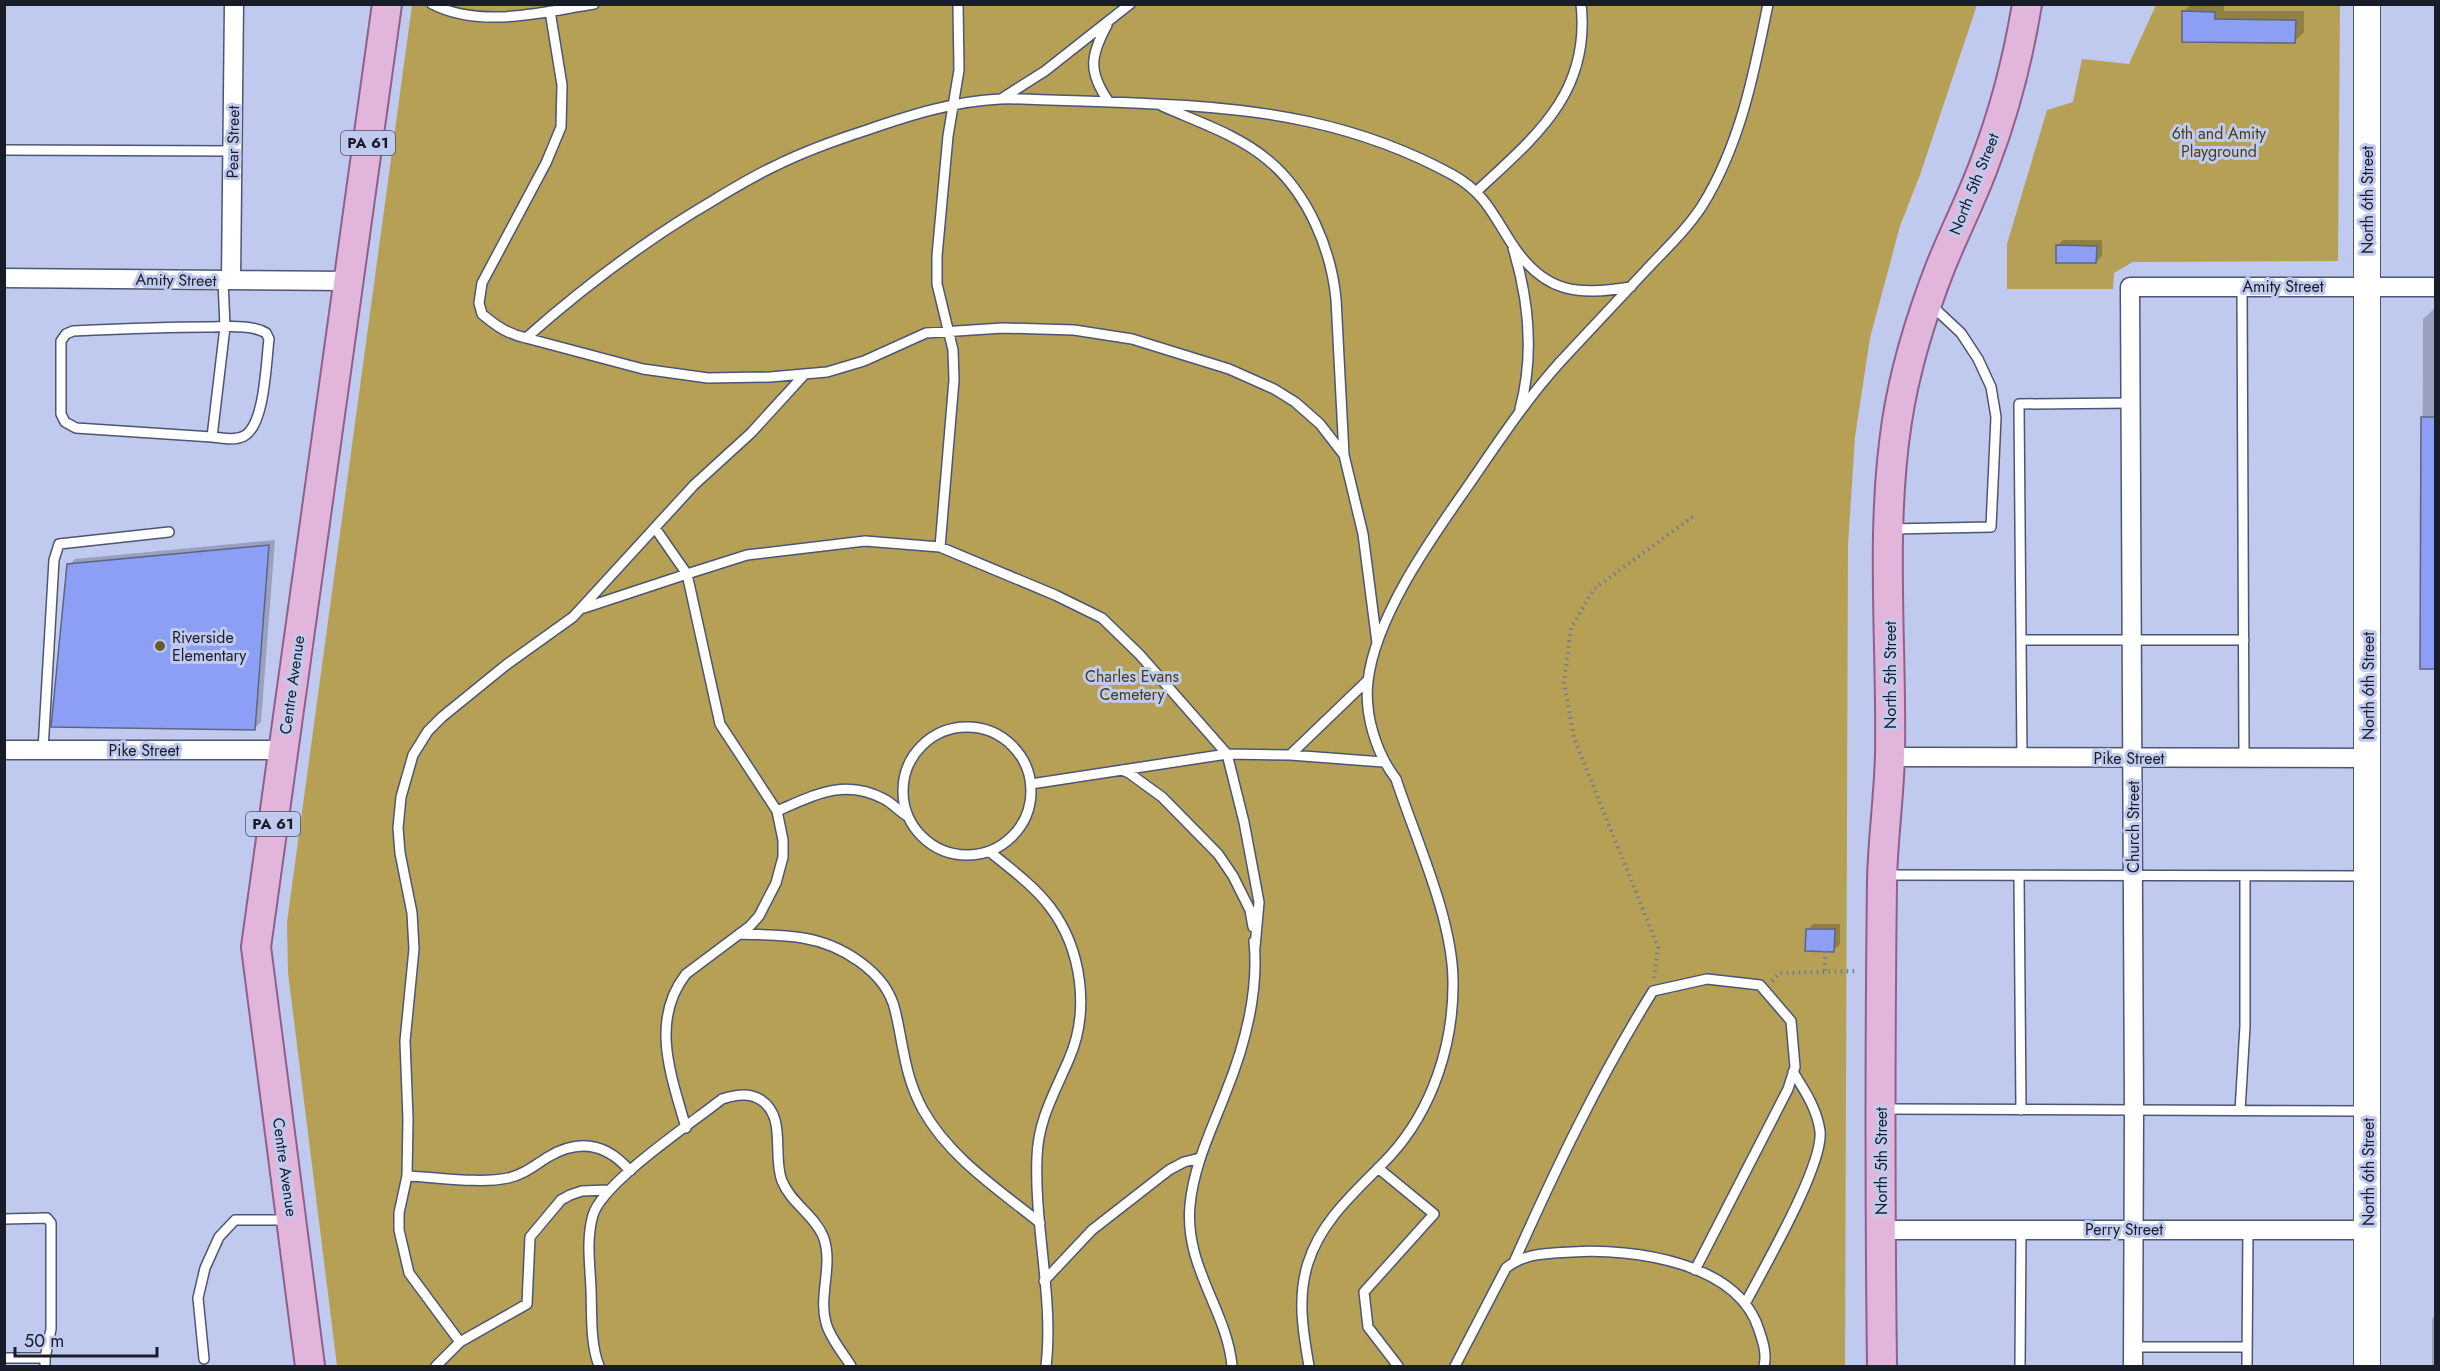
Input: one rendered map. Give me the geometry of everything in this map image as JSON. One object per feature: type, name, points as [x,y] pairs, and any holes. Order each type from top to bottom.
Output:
[{"type":"main road","name":"Centre Avenue","points":[[310,1366],[256,947],[387,4]]},
{"type":"main road","name":"North 5th Street","points":[[1882,1366],[1882,875],[1890,757],[1891,468],[1897,422],[1916,336],[1940,267],[1984,167],[2016,61],[2027,4]]},
{"type":"street","name":"Pear Street","points":[[227,280],[234,151],[234,4]]},
{"type":"street","name":"North 6th Street","points":[[2367,4],[2367,1366]]},
{"type":"street","name":"Amity Street","points":[[4,278],[348,281]]},
{"type":"street","name":"Amity Street","points":[[2130,287],[2436,287]]},
{"type":"street","name":"Church Street","points":[[2130,287],[2133,1366]]},
{"type":"street","name":"Pike Street","points":[[4,750],[282,750]]},
{"type":"street","name":"Pike Street","points":[[1890,757],[2368,758]]},
{"type":"street","name":"Perry Street","points":[[1881,1230],[2368,1230]]},
{"type":"lane","points":[[432,4],[448,12],[485,17],[509,16],[594,4]]},
{"type":"lane","points":[[940,547],[954,380],[950,331],[937,284],[937,256],[948,136],[960,70],[958,4]]},
{"type":"lane","points":[[1000,99],[1045,70],[1130,4]]},
{"type":"lane","points":[[1477,191],[1537,135],[1565,96],[1580,55],[1583,31],[1581,4]]},
{"type":"lane","points":[[1309,1366],[1301,1308],[1308,1261],[1327,1223],[1409,1132],[1428,1098],[1443,1062],[1452,1011],[1451,950],[1444,917],[1395,779],[1383,762],[1366,698],[1377,643],[1392,607],[1441,524],[1518,415],[1560,362],[1681,233],[1701,208],[1735,138],[1756,70],[1768,4]]},
{"type":"lane","points":[[550,11],[562,85],[561,127],[546,163],[488,272],[480,295],[482,314],[500,329],[608,361],[683,376],[708,378],[804,375],[845,367],[864,361],[926,333],[1003,328],[1074,330],[1132,339],[1174,351],[1229,369],[1274,389],[1295,402],[1314,418],[1337,443],[1344,455]]},
{"type":"lane","points":[[1108,102],[1098,86],[1094,62],[1098,42],[1110,21]]},
{"type":"lane","points":[[526,338],[588,285],[639,248],[740,183],[828,143],[890,122],[954,105],[1000,99],[1157,104],[1262,112],[1345,129],[1419,159],[1461,180],[1477,191],[1491,208],[1512,243],[1534,269],[1559,286],[1580,292],[1630,287]]},
{"type":"lane","points":[[1157,104],[1237,139],[1269,160],[1292,186],[1318,228],[1334,276],[1344,455],[1363,534],[1377,643]]},
{"type":"lane","points":[[4,150],[234,151]]},
{"type":"lane","points":[[1512,243],[1524,291],[1528,349],[1527,378],[1518,415]]},
{"type":"lane","points":[[212,437],[225,327],[227,280]]},
{"type":"lane","points":[[2242,287],[2244,758]]},
{"type":"lane","points":[[1889,529],[1991,527],[1996,417],[1991,387],[1978,359],[1961,333],[1928,302]]},
{"type":"lane","points":[[225,327],[259,329],[267,333],[269,339],[259,413],[252,429],[239,438],[212,437],[76,428],[65,422],[61,414],[61,341],[66,334],[73,331],[225,327]]},
{"type":"lane","points":[[460,1342],[409,1273],[399,1222],[407,1176],[408,1119],[405,1041],[413,930],[398,828],[401,797],[413,755],[428,730],[442,717],[581,609],[694,484],[751,433],[804,375]]},
{"type":"lane","points":[[2022,758],[2019,404],[2131,403]]},
{"type":"lane","points":[[655,528],[687,574],[720,724],[777,811],[783,840],[783,857],[778,877],[772,894],[759,916],[740,934],[686,974],[680,981],[667,1013],[667,1059],[686,1128]]},
{"type":"lane","points":[[42,750],[54,560],[59,544],[169,532]]},
{"type":"lane","points":[[581,609],[747,555],[865,541],[940,547],[1102,618],[1140,655],[1227,754],[1244,822],[1259,902],[1254,996],[1227,1090],[1200,1158],[1190,1204],[1190,1235],[1198,1266],[1225,1338],[1232,1366]]},
{"type":"lane","points":[[2021,640],[2244,640]]},
{"type":"lane","points":[[1290,754],[1368,680]]},
{"type":"lane","points":[[777,811],[826,790],[837,788],[874,795],[886,800],[906,816],[919,835],[946,853],[969,856],[990,852],[1010,840],[1024,822],[1030,807],[1031,784],[1025,763],[1012,745],[997,734],[976,727],[953,728],[932,736],[909,760],[904,772],[902,794],[906,816]]},
{"type":"lane","points":[[1031,784],[1227,754],[1290,754],[1383,762]]},
{"type":"lane","points":[[1122,771],[1130,773],[1162,797],[1218,854],[1233,876],[1250,910],[1255,947]]},
{"type":"lane","points":[[990,852],[1024,879],[1050,906],[1063,930],[1080,980],[1081,1010],[1075,1042],[1050,1097],[1040,1128],[1036,1161],[1044,1281],[1046,1366]]},
{"type":"lane","points":[[1882,875],[2368,876]]},
{"type":"lane","points":[[2019,876],[2021,1110]]},
{"type":"lane","points":[[2240,1111],[2245,1026],[2245,876]]},
{"type":"lane","points":[[740,934],[805,938],[848,954],[869,970],[879,980],[894,1007],[905,1067],[917,1098],[937,1131],[972,1168],[1040,1223]]},
{"type":"lane","points":[[1514,1262],[1557,1166],[1614,1054],[1653,991],[1707,979],[1760,986],[1791,1021],[1795,1067],[1788,1089],[1695,1270]]},
{"type":"lane","points":[[1745,1304],[1801,1193],[1819,1151],[1820,1131],[1811,1100],[1793,1072]]},
{"type":"lane","points":[[599,1366],[594,1346],[589,1246],[593,1216],[598,1204],[608,1190],[630,1171],[722,1099],[752,1095],[768,1105],[776,1119],[778,1168],[783,1183],[797,1204],[813,1220],[823,1237],[827,1258],[826,1322],[851,1366]]},
{"type":"lane","points":[[1881,1109],[2368,1111]]},
{"type":"lane","points":[[407,1176],[490,1180],[509,1178],[522,1174],[551,1156],[582,1147],[598,1148],[612,1153],[630,1171]]},
{"type":"lane","points":[[1044,1281],[1100,1223],[1169,1170],[1184,1162],[1200,1158]]},
{"type":"lane","points":[[1378,1168],[1434,1214],[1364,1292],[1368,1327],[1398,1366]]},
{"type":"lane","points":[[436,1366],[460,1342],[527,1304],[530,1237],[561,1200],[582,1191],[608,1190]]},
{"type":"lane","points":[[4,1219],[47,1218],[51,1223],[51,1329],[45,1362],[4,1358]]},
{"type":"lane","points":[[204,1359],[198,1298],[205,1268],[219,1237],[235,1220],[292,1220]]},
{"type":"lane","points":[[2020,1366],[2021,1229]]},
{"type":"lane","points":[[2247,1366],[2248,1229]]},
{"type":"lane","points":[[1455,1366],[1506,1268],[1514,1262],[1551,1253],[1606,1252],[1662,1259],[1695,1270],[1733,1291],[1755,1316],[1764,1344],[1764,1366]]},
{"type":"lane","points":[[2133,1347],[2247,1347]]},
{"type":"path","points":[[1653,991],[1658,947],[1574,738],[1564,682],[1571,628],[1594,589],[1695,515]]},
{"type":"path","points":[[1825,951],[1825,972]]},
{"type":"path","points":[[1763,990],[1780,973],[1882,971]]},
{"type":"green space","name":"Charles Evans Cemetery","points":[[412,5],[1977,5],[1920,175],[1900,226],[1870,338],[1855,437],[1848,545],[1845,1366],[337,1366],[288,973],[287,922]]},
{"type":"green space","name":"6th and Amity Playground","points":[[2156,5],[2340,5],[2338,261],[2133,262],[2114,273],[2113,289],[2007,289],[2007,244],[2047,110],[2073,102],[2082,59],[2129,64]]},
{"type":"building","points":[[2182,11],[2215,12],[2215,19],[2296,20],[2295,43],[2182,42]]},
{"type":"building","points":[[2056,245],[2097,246],[2096,263],[2056,263]]},
{"type":"building","points":[[2421,417],[2436,417],[2436,669],[2420,669]]},
{"type":"building","name":"Riverside Elementary","points":[[269,545],[255,730],[51,727],[67,564]]},
{"type":"building","points":[[1806,929],[1835,929],[1834,952],[1805,951]]},
{"type":"place","name":"Riverside Elementary","points":[[160,646]]}]
